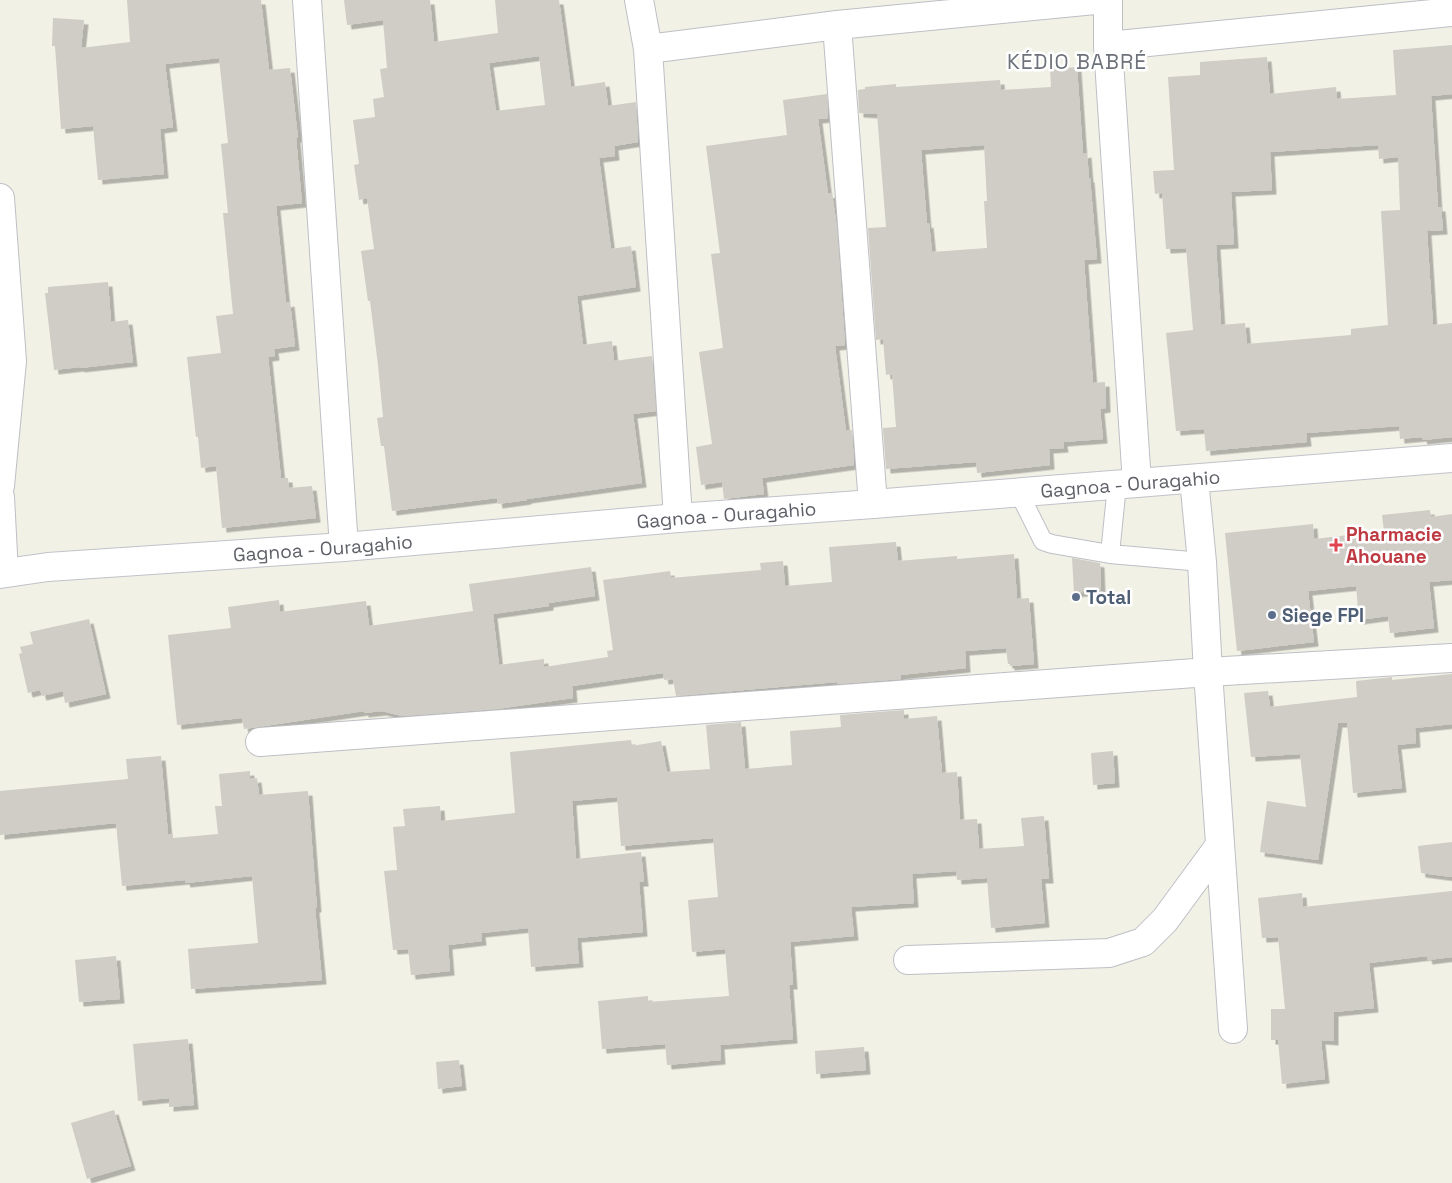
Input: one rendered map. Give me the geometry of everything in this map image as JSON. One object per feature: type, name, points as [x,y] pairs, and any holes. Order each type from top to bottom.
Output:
[{"type":"street","points":[[306,0],[344,547]]},
{"type":"street","points":[[639,0],[648,49],[678,518]]},
{"type":"street","points":[[648,49],[837,25],[1095,0]]},
{"type":"street","points":[[1108,0],[1108,46],[1127,484]]},
{"type":"street","points":[[1108,46],[1452,12]]},
{"type":"street","points":[[837,25],[873,504]]},
{"type":"street","points":[[0,198],[12,361],[0,486]]},
{"type":"street","name":"Gagnoa - Ouragahio","points":[[2,574],[48,567],[344,547],[678,518],[1452,458]]},
{"type":"street","points":[[1194,479],[1202,562],[1233,1029]]},
{"type":"street","points":[[0,497],[2,574]]},
{"type":"street","points":[[260,742],[1208,672],[1452,658]]},
{"type":"street","points":[[908,960],[1109,953],[1143,942],[1165,920],[1220,845]]},
{"type":"lane","points":[[1110,554],[1127,484]]},
{"type":"lane","points":[[1019,492],[1043,540],[1052,544],[1110,554],[1202,562]]},
{"type":"building","points":[[127,0],[261,0],[269,70],[290,68],[298,138],[296,138],[302,203],[276,206],[286,303],[290,302],[295,346],[274,349],[275,356],[268,357],[281,478],[288,478],[289,488],[312,486],[316,518],[222,528],[216,466],[201,468],[187,357],[221,353],[216,316],[233,314],[223,213],[228,213],[221,144],[228,143],[219,58],[165,64],[173,127],[160,129],[164,174],[98,180],[93,126],[61,129],[55,46],[52,46],[53,18],[84,20],[81,48],[130,42]]},
{"type":"building","points":[[344,0],[430,0],[434,42],[498,33],[495,0],[559,0],[571,87],[605,82],[608,106],[636,102],[638,142],[614,146],[615,156],[599,158],[611,249],[631,246],[636,287],[577,296],[583,345],[612,341],[614,361],[652,356],[656,411],[633,414],[642,483],[498,504],[497,498],[392,511],[384,446],[381,446],[377,418],[383,417],[370,301],[368,301],[361,251],[374,249],[367,198],[359,200],[354,165],[359,164],[353,120],[375,117],[373,99],[384,97],[380,69],[387,68],[383,20],[347,25]],"holes":[[[539,56],[545,105],[496,111],[489,63]]]},
{"type":"building","points":[[1452,45],[1452,94],[1431,96],[1438,207],[1441,207],[1443,230],[1427,231],[1433,325],[1452,323],[1452,437],[1423,440],[1422,437],[1400,439],[1399,426],[1306,433],[1307,442],[1206,451],[1204,429],[1176,431],[1166,333],[1193,330],[1186,248],[1166,249],[1162,193],[1155,194],[1153,171],[1174,170],[1168,77],[1200,75],[1200,62],[1267,57],[1270,94],[1336,87],[1337,99],[1396,95],[1393,50]],"holes":[[[1378,145],[1379,159],[1398,157],[1400,210],[1381,211],[1388,325],[1351,329],[1351,335],[1247,344],[1245,323],[1221,325],[1216,245],[1234,244],[1231,192],[1272,190],[1270,152]]]},
{"type":"building","points":[[1077,67],[1083,154],[1087,153],[1097,259],[1084,260],[1093,383],[1105,382],[1106,408],[1100,409],[1103,439],[1063,442],[1064,448],[1049,449],[1050,465],[977,473],[976,462],[886,469],[883,428],[896,427],[892,374],[886,375],[883,339],[876,340],[868,228],[886,227],[877,114],[859,113],[858,90],[865,89],[865,87],[896,84],[896,87],[1000,80],[1001,90],[1051,87],[1050,69]],"holes":[[[984,145],[987,201],[984,201],[987,248],[932,252],[929,223],[927,224],[921,150]]]},
{"type":"building","points":[[827,94],[828,118],[818,119],[828,194],[832,193],[837,228],[845,345],[835,346],[846,431],[852,430],[854,465],[762,478],[764,494],[724,499],[722,482],[701,485],[696,447],[712,444],[699,352],[723,348],[711,254],[720,253],[706,146],[787,135],[783,100]]},
{"type":"building","points":[[108,282],[111,322],[128,320],[133,362],[54,370],[45,293],[48,293],[48,287]]},
{"type":"building","points":[[1430,510],[1431,517],[1452,514],[1452,580],[1429,582],[1434,628],[1390,633],[1388,616],[1359,620],[1356,586],[1308,591],[1314,642],[1237,651],[1225,533],[1313,524],[1314,539],[1384,531],[1382,515]]},
{"type":"building","points":[[896,542],[898,561],[957,556],[957,559],[1014,554],[1017,599],[1029,598],[1034,664],[1010,666],[1008,664],[1006,648],[965,651],[966,668],[900,675],[901,679],[837,684],[837,682],[676,696],[673,679],[664,680],[663,673],[572,686],[573,698],[497,709],[402,716],[382,711],[364,713],[364,711],[244,729],[242,718],[177,725],[168,635],[231,628],[228,607],[279,600],[280,612],[366,601],[369,626],[473,611],[469,584],[591,567],[595,596],[549,603],[549,606],[493,614],[499,665],[544,659],[544,667],[608,657],[607,651],[613,650],[603,580],[670,571],[671,578],[761,570],[760,563],[783,561],[785,586],[832,582],[829,547]]},
{"type":"building","points":[[1072,558],[1100,563],[1101,590],[1074,593]]},
{"type":"building","points":[[89,619],[106,694],[65,703],[63,691],[42,696],[40,690],[28,693],[19,654],[22,653],[20,647],[33,644],[30,632]]},
{"type":"building","points":[[1452,674],[1452,724],[1415,728],[1416,743],[1397,745],[1402,788],[1353,793],[1347,723],[1338,723],[1318,860],[1260,852],[1267,801],[1306,807],[1300,754],[1251,757],[1244,693],[1268,691],[1270,707],[1357,697],[1356,681],[1392,677],[1392,680]]},
{"type":"building","points":[[904,710],[904,719],[937,716],[942,773],[957,772],[960,820],[977,819],[979,849],[1024,846],[1021,818],[1044,816],[1049,879],[1041,879],[1045,923],[991,928],[987,878],[957,880],[956,871],[912,874],[914,903],[851,907],[854,936],[790,942],[793,985],[789,985],[793,1039],[720,1045],[721,1060],[667,1065],[665,1044],[602,1049],[598,1001],[648,996],[648,1002],[729,996],[725,949],[692,952],[688,900],[718,897],[713,838],[621,846],[617,797],[572,801],[576,859],[641,852],[644,882],[639,882],[643,932],[577,938],[579,963],[531,967],[528,928],[481,933],[482,941],[448,945],[450,971],[411,975],[408,949],[393,950],[384,871],[397,870],[393,827],[405,826],[403,809],[440,806],[441,821],[515,813],[510,752],[631,740],[632,746],[661,741],[667,772],[710,769],[706,725],[741,722],[745,769],[792,765],[790,731],[841,727],[840,715]]},
{"type":"building","points":[[1113,751],[1115,783],[1093,785],[1091,753]]},
{"type":"building","points":[[161,756],[168,834],[173,834],[173,838],[218,834],[215,806],[222,806],[219,774],[250,771],[250,779],[257,778],[259,795],[308,791],[317,908],[315,908],[322,980],[191,989],[188,949],[258,943],[252,876],[186,883],[185,880],[122,886],[116,823],[0,835],[0,791],[128,779],[126,759]]},
{"type":"building","points":[[1452,842],[1452,877],[1421,873],[1418,846]]},
{"type":"building","points":[[1452,891],[1452,957],[1428,960],[1427,956],[1369,963],[1374,1008],[1334,1012],[1334,1041],[1321,1040],[1325,1079],[1282,1084],[1278,1040],[1271,1040],[1271,1009],[1285,1009],[1278,937],[1262,938],[1258,898],[1302,893],[1303,907]]},
{"type":"building","points":[[116,956],[120,999],[79,1002],[75,960]]},
{"type":"building","points":[[188,1039],[194,1105],[169,1107],[169,1098],[138,1101],[133,1044]]},
{"type":"building","points":[[864,1047],[866,1070],[816,1074],[815,1051]]},
{"type":"building","points":[[459,1060],[462,1086],[438,1089],[436,1062]]},
{"type":"building","points":[[114,1110],[131,1166],[87,1179],[71,1123]]},
{"type":"place","name":"Pharmacie Ahouane","points":[[1336,545]]},
{"type":"place","name":"Total","points":[[1076,597]]},
{"type":"place","name":"Siege FPI","points":[[1272,615]]},
{"type":"district","name":"KÉDIO BABRÉ","points":[[1077,62]]}]
